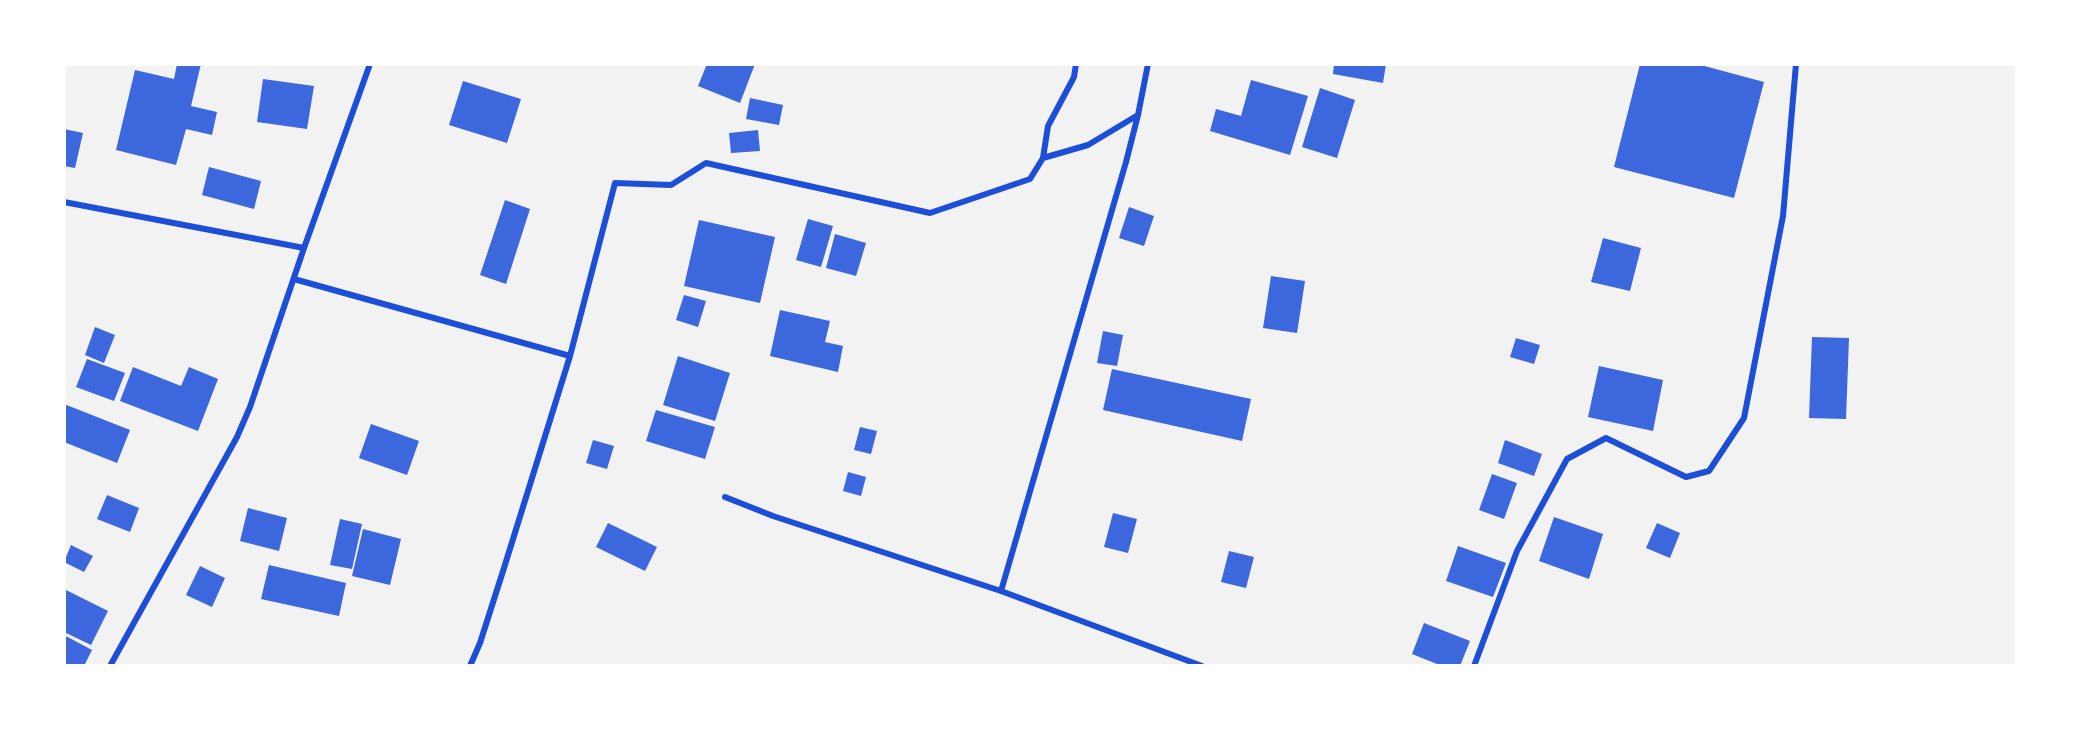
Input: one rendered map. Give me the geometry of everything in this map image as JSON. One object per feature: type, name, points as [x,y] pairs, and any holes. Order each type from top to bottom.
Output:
[{"type":"street","points":[[110,666],[237,437],[250,407],[370,64]]},
{"type":"street","points":[[471,666],[570,356],[615,183],[670,185],[706,163],[930,213],[1030,179],[1043,158],[1048,126],[1074,76],[1076,64]]},
{"type":"street","points":[[1001,591],[1138,115],[1148,64]]},
{"type":"street","points":[[1474,666],[1517,551],[1567,459],[1606,438],[1686,477],[1709,471],[1744,418],[1783,216],[1796,64]]},
{"type":"street","points":[[1043,158],[1088,146],[1138,115]]},
{"type":"street","points":[[64,202],[304,248]]},
{"type":"street","points":[[294,279],[570,356]]},
{"type":"street","points":[[725,497],[772,516],[1001,591],[1202,666]]},
{"type":"building","points":[[177,64],[201,64],[191,106],[217,112],[212,135],[186,129],[176,165],[116,150],[135,70],[174,79]]},
{"type":"building","points":[[707,64],[755,64],[740,103],[698,86]]},
{"type":"building","points":[[1334,64],[1386,64],[1383,83],[1333,74]]},
{"type":"building","points":[[1640,64],[1697,64],[1764,82],[1734,198],[1614,167]]},
{"type":"building","points":[[263,79],[314,86],[307,129],[257,122]]},
{"type":"building","points":[[1251,80],[1308,96],[1290,155],[1210,131],[1216,109],[1241,116]]},
{"type":"building","points":[[463,81],[521,99],[507,143],[449,125]]},
{"type":"building","points":[[1320,88],[1355,100],[1337,158],[1302,147]]},
{"type":"building","points":[[750,98],[783,105],[779,125],[746,119]]},
{"type":"building","points":[[64,129],[83,133],[75,168],[64,166]]},
{"type":"building","points":[[758,130],[760,151],[731,153],[729,133]]},
{"type":"building","points":[[209,167],[261,181],[254,209],[202,195]]},
{"type":"building","points":[[505,200],[530,209],[506,284],[480,275]]},
{"type":"building","points":[[1129,207],[1154,216],[1144,246],[1119,238]]},
{"type":"building","points":[[808,219],[833,226],[821,267],[796,260]]},
{"type":"building","points":[[699,220],[775,237],[760,303],[684,286]]},
{"type":"building","points":[[835,234],[866,243],[856,276],[826,268]]},
{"type":"building","points":[[1603,238],[1641,248],[1630,291],[1591,282]]},
{"type":"building","points":[[1271,276],[1305,281],[1297,333],[1263,328]]},
{"type":"building","points":[[684,295],[706,301],[698,327],[676,320]]},
{"type":"building","points":[[780,310],[830,321],[825,342],[843,346],[838,372],[770,356]]},
{"type":"building","points":[[95,327],[115,335],[104,363],[85,355]]},
{"type":"building","points":[[1103,331],[1123,335],[1117,366],[1097,363]]},
{"type":"building","points":[[1812,337],[1849,338],[1846,419],[1809,418]]},
{"type":"building","points":[[1516,338],[1540,345],[1534,364],[1510,357]]},
{"type":"building","points":[[678,356],[730,373],[715,421],[663,405]]},
{"type":"building","points":[[87,359],[125,373],[114,401],[76,387]]},
{"type":"building","points":[[1599,366],[1663,380],[1653,431],[1588,417]]},
{"type":"building","points":[[133,367],[181,386],[189,367],[218,379],[198,431],[120,401]]},
{"type":"building","points":[[1112,369],[1251,399],[1242,441],[1103,410]]},
{"type":"building","points":[[64,404],[130,430],[117,463],[64,442]]},
{"type":"building","points":[[656,410],[715,427],[705,459],[646,441]]},
{"type":"building","points":[[371,424],[419,441],[407,475],[359,458]]},
{"type":"building","points":[[860,427],[877,431],[871,454],[854,450]]},
{"type":"building","points":[[593,440],[614,446],[607,469],[586,463]]},
{"type":"building","points":[[1505,440],[1542,454],[1534,476],[1498,463]]},
{"type":"building","points":[[848,472],[866,477],[861,496],[843,491]]},
{"type":"building","points":[[1492,474],[1517,483],[1504,519],[1479,510]]},
{"type":"building","points":[[107,495],[139,508],[130,532],[97,519]]},
{"type":"building","points":[[248,508],[287,518],[279,551],[240,541]]},
{"type":"building","points":[[1113,513],[1137,519],[1128,553],[1104,547]]},
{"type":"building","points":[[1554,517],[1603,534],[1589,579],[1539,561]]},
{"type":"building","points":[[340,519],[362,524],[352,569],[330,565]]},
{"type":"building","points":[[608,523],[657,547],[645,571],[596,547]]},
{"type":"building","points":[[1657,523],[1680,533],[1670,558],[1646,548]]},
{"type":"building","points":[[363,529],[401,539],[390,585],[352,576]]},
{"type":"building","points":[[71,545],[93,556],[84,572],[64,562]]},
{"type":"building","points":[[1458,546],[1506,563],[1493,597],[1446,581]]},
{"type":"building","points":[[1229,551],[1254,557],[1246,588],[1221,582]]},
{"type":"building","points":[[269,565],[346,583],[339,616],[261,599]]},
{"type":"building","points":[[200,566],[225,578],[212,607],[186,595]]},
{"type":"building","points":[[64,589],[108,611],[91,645],[64,632]]},
{"type":"building","points":[[1424,623],[1470,641],[1460,666],[1442,666],[1412,654]]},
{"type":"building","points":[[64,635],[92,650],[84,666],[64,666]]}]
